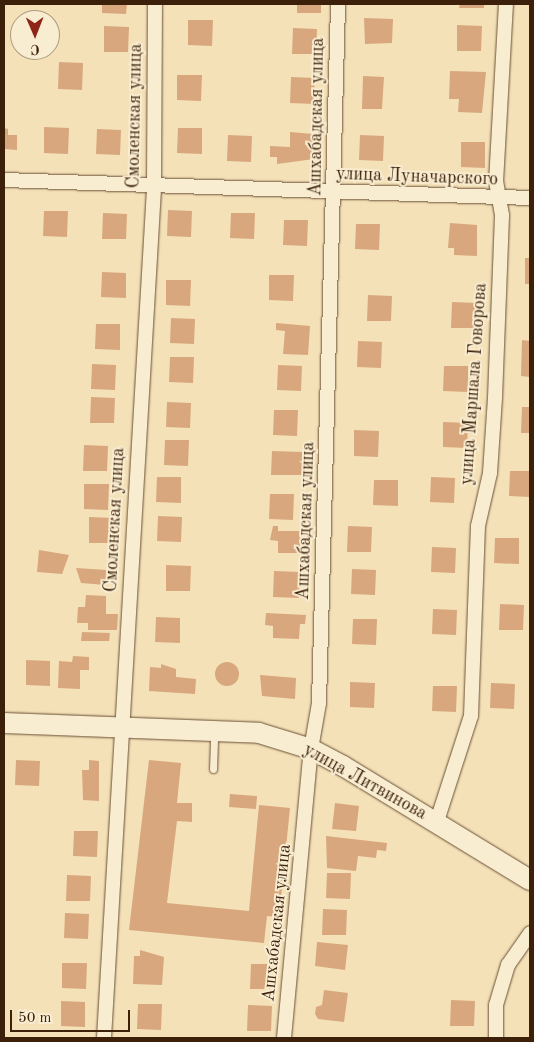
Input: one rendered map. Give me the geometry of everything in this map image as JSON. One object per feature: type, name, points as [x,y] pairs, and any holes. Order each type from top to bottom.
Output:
[{"type":"street","name":"Смоленская улица","points":[[104,1038],[154,188],[155,4]]},
{"type":"street","name":"Ашхабадская улица","points":[[284,1038],[311,749],[319,703],[338,4]]},
{"type":"street","name":"улица Маршала Говорова","points":[[437,821],[471,716],[478,526],[490,473],[494,398],[502,215],[499,198],[506,4]]},
{"type":"street","name":"улица Луначарского","points":[[4,180],[154,188],[530,198]]},
{"type":"street","name":"улица Литвинова","points":[[4,723],[214,728],[259,733],[311,749],[437,821],[530,880]]},
{"type":"street","points":[[496,1038],[496,1004],[508,965],[530,933]]},
{"type":"lane","points":[[213,769],[214,728]]},
{"type":"building","points":[[102,4],[127,4],[126,14],[102,13]]},
{"type":"building","points":[[297,4],[321,4],[321,13],[297,13]]},
{"type":"building","points":[[460,4],[484,4],[484,8],[459,8]]},
{"type":"building","points":[[364,18],[393,19],[392,43],[365,44]]},
{"type":"building","points":[[188,20],[213,20],[212,46],[188,45]]},
{"type":"building","points":[[457,25],[482,26],[481,51],[457,51]]},
{"type":"building","points":[[104,26],[129,27],[128,52],[104,52]]},
{"type":"building","points":[[293,28],[317,29],[316,54],[292,54]]},
{"type":"building","points":[[59,62],[83,63],[82,90],[58,89]]},
{"type":"building","points":[[450,71],[486,72],[482,113],[458,112],[459,99],[449,99]]},
{"type":"building","points":[[177,75],[202,75],[201,101],[177,100]]},
{"type":"building","points":[[363,76],[384,77],[382,109],[362,109]]},
{"type":"building","points":[[291,77],[315,78],[314,104],[290,103]]},
{"type":"building","points":[[44,127],[69,128],[68,154],[44,153]]},
{"type":"building","points":[[4,128],[8,129],[8,135],[17,135],[17,150],[4,149]]},
{"type":"building","points":[[178,128],[202,128],[202,154],[177,153]]},
{"type":"building","points":[[97,129],[121,130],[120,155],[96,154]]},
{"type":"building","points":[[290,132],[313,134],[314,159],[277,164],[277,157],[270,157],[270,146],[290,147]]},
{"type":"building","points":[[228,135],[252,136],[251,162],[227,161]]},
{"type":"building","points":[[360,135],[384,136],[383,161],[359,160]]},
{"type":"building","points":[[461,142],[485,142],[485,168],[461,167]]},
{"type":"building","points":[[168,210],[192,211],[191,237],[167,236]]},
{"type":"building","points":[[44,211],[68,211],[67,237],[43,236]]},
{"type":"building","points":[[103,213],[127,214],[126,239],[102,239]]},
{"type":"building","points":[[231,213],[255,213],[254,239],[230,238]]},
{"type":"building","points":[[284,220],[308,220],[307,246],[283,245]]},
{"type":"building","points":[[450,223],[477,225],[477,256],[454,255],[454,248],[448,248]]},
{"type":"building","points":[[356,224],[380,224],[379,250],[355,249]]},
{"type":"building","points":[[525,258],[530,258],[530,284],[525,284]]},
{"type":"building","points":[[102,272],[126,273],[126,298],[101,297]]},
{"type":"building","points":[[269,275],[294,275],[293,301],[269,300]]},
{"type":"building","points":[[166,280],[191,280],[190,306],[166,305]]},
{"type":"building","points":[[368,295],[392,296],[391,321],[367,321]]},
{"type":"building","points":[[452,302],[476,303],[475,328],[451,328]]},
{"type":"building","points":[[171,318],[195,319],[194,344],[170,343]]},
{"type":"building","points":[[276,323],[310,326],[308,355],[283,354],[285,331],[276,330]]},
{"type":"building","points":[[96,324],[120,324],[120,350],[95,349]]},
{"type":"building","points":[[522,340],[530,341],[530,377],[521,376]]},
{"type":"building","points":[[358,341],[382,342],[381,368],[357,367]]},
{"type":"building","points":[[170,357],[194,357],[193,383],[169,382]]},
{"type":"building","points":[[92,364],[116,365],[115,390],[91,389]]},
{"type":"building","points":[[278,365],[302,366],[301,391],[277,390]]},
{"type":"building","points":[[444,366],[468,366],[468,392],[443,391]]},
{"type":"building","points":[[91,397],[115,398],[114,423],[90,423]]},
{"type":"building","points":[[167,402],[191,403],[190,428],[166,427]]},
{"type":"building","points":[[522,407],[530,407],[530,433],[521,433]]},
{"type":"building","points":[[274,410],[298,410],[297,436],[273,435]]},
{"type":"building","points":[[443,422],[468,423],[467,448],[443,447]]},
{"type":"building","points":[[354,430],[379,431],[378,457],[354,456]]},
{"type":"building","points":[[165,440],[189,440],[188,466],[164,465]]},
{"type":"building","points":[[84,445],[108,446],[107,471],[83,471]]},
{"type":"building","points":[[272,451],[303,452],[302,475],[271,475]]},
{"type":"building","points":[[510,471],[530,471],[530,497],[509,496]]},
{"type":"building","points":[[157,477],[181,477],[181,503],[156,502]]},
{"type":"building","points":[[431,477],[455,478],[454,503],[430,502]]},
{"type":"building","points":[[374,480],[398,480],[398,506],[373,505]]},
{"type":"building","points":[[84,484],[109,484],[108,510],[84,509]]},
{"type":"building","points":[[270,494],[294,494],[293,520],[269,519]]},
{"type":"building","points":[[158,516],[182,517],[181,542],[157,541]]},
{"type":"building","points":[[89,517],[114,518],[113,543],[89,543]]},
{"type":"building","points":[[273,526],[278,526],[278,531],[300,531],[300,553],[278,553],[278,541],[270,540]]},
{"type":"building","points":[[348,526],[372,527],[371,552],[347,552]]},
{"type":"building","points":[[495,538],[519,538],[519,564],[494,563]]},
{"type":"building","points":[[432,547],[456,548],[455,573],[431,572]]},
{"type":"building","points":[[39,550],[69,555],[62,574],[37,572]]},
{"type":"building","points":[[166,565],[191,566],[190,591],[166,591]]},
{"type":"building","points":[[76,568],[107,570],[106,585],[81,583]]},
{"type":"building","points":[[352,569],[376,570],[375,595],[351,594]]},
{"type":"building","points":[[274,571],[300,572],[299,598],[273,597]]},
{"type":"building","points":[[86,595],[106,596],[106,614],[118,614],[117,630],[88,630],[88,623],[77,623],[78,607],[85,607]]},
{"type":"building","points":[[500,604],[524,605],[523,630],[499,630]]},
{"type":"building","points":[[433,609],[457,610],[456,635],[432,634]]},
{"type":"building","points":[[266,613],[306,615],[305,624],[300,624],[299,639],[273,638],[273,626],[265,625]]},
{"type":"building","points":[[156,617],[180,618],[180,643],[155,642]]},
{"type":"building","points":[[353,619],[377,619],[376,645],[352,644]]},
{"type":"building","points":[[82,632],[110,633],[109,641],[81,641]]},
{"type":"building","points":[[73,656],[89,657],[89,670],[80,670],[80,689],[58,688],[59,661],[72,662]]},
{"type":"building","points":[[26,660],[50,661],[50,686],[26,685]]},
{"type":"building","points":[[227,662],[232,663],[238,669],[238,679],[232,685],[227,686],[222,685],[216,679],[215,674],[216,669],[222,663]]},
{"type":"building","points":[[161,664],[176,669],[176,677],[196,679],[195,694],[149,691],[150,667],[161,668]]},
{"type":"building","points":[[260,675],[296,678],[295,699],[262,696]]},
{"type":"building","points":[[350,682],[375,683],[374,708],[350,707]]},
{"type":"building","points":[[491,683],[515,684],[514,709],[490,708]]},
{"type":"building","points":[[433,686],[457,686],[456,712],[432,711]]},
{"type":"building","points":[[16,760],[40,761],[39,786],[15,785]]},
{"type":"building","points":[[89,760],[99,761],[99,801],[83,800],[82,770],[89,770]]},
{"type":"building","points":[[149,760],[181,763],[177,803],[192,803],[192,822],[177,821],[167,903],[249,911],[259,805],[290,808],[279,917],[267,916],[264,943],[129,930]]},
{"type":"building","points":[[230,794],[257,796],[256,809],[229,807]]},
{"type":"building","points":[[335,803],[359,806],[356,831],[332,829]]},
{"type":"building","points":[[74,831],[98,831],[97,857],[73,856]]},
{"type":"building","points":[[326,836],[387,843],[386,851],[377,850],[376,858],[358,856],[356,871],[327,868]]},
{"type":"building","points":[[327,873],[351,873],[350,899],[326,898]]},
{"type":"building","points":[[67,875],[91,876],[90,901],[66,901]]},
{"type":"building","points":[[323,909],[347,910],[346,935],[322,935]]},
{"type":"building","points":[[65,913],[89,914],[88,939],[64,938]]},
{"type":"building","points":[[317,942],[348,945],[345,970],[315,966]]},
{"type":"building","points":[[140,950],[164,957],[162,985],[133,984],[134,956],[140,956]]},
{"type":"building","points":[[62,963],[87,963],[86,989],[62,988]]},
{"type":"building","points":[[251,964],[270,964],[270,989],[250,989]]},
{"type":"building","points":[[324,990],[348,993],[344,1022],[318,1019],[315,1014],[316,1007],[322,1005]]},
{"type":"building","points":[[451,1000],[475,1001],[474,1026],[450,1026]]},
{"type":"building","points":[[61,1001],[85,1002],[85,1027],[61,1026]]},
{"type":"building","points":[[138,1004],[162,1004],[161,1030],[137,1029]]},
{"type":"building","points":[[248,1005],[272,1006],[271,1031],[247,1031]]}]
